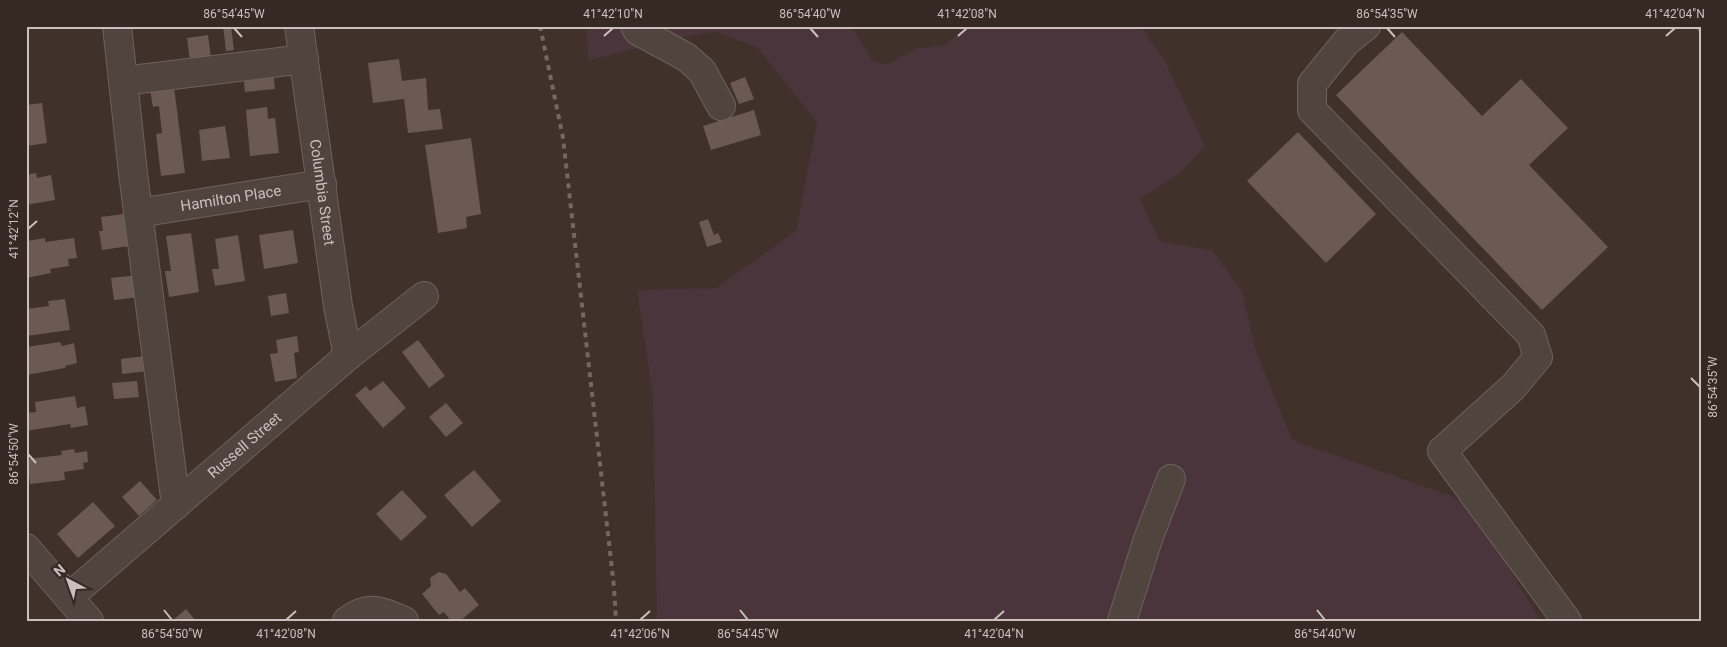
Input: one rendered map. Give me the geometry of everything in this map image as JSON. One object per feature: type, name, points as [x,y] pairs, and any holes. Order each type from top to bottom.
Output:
[{"type":"street","points":[[117,26],[138,213],[176,505]]},
{"type":"street","name":"Columbia Street","points":[[300,26],[338,306],[348,356]]},
{"type":"street","points":[[635,26],[638,31],[686,57],[702,71],[721,106]]},
{"type":"street","points":[[1366,26],[1346,42],[1312,84],[1312,110],[1531,335],[1538,357],[1513,387],[1442,451],[1568,621]]},
{"type":"street","points":[[123,81],[304,59]]},
{"type":"street","name":"Hamilton Place","points":[[138,213],[322,184]]},
{"type":"street","name":"Russell Street","points":[[69,597],[348,356],[424,296]]},
{"type":"street","points":[[1122,621],[1148,539],[1171,479]]},
{"type":"street","points":[[26,548],[89,621]]},
{"type":"street","points":[[347,621],[352,616],[368,610],[385,612],[404,621]]},
{"type":"shaded area","points":[[587,26],[851,26],[872,60],[886,65],[918,48],[945,45],[968,26],[1140,26],[1164,59],[1205,146],[1179,174],[1140,199],[1160,242],[1212,250],[1242,291],[1256,351],[1292,440],[1454,497],[1478,512],[1541,621],[657,621],[653,396],[637,290],[716,288],[796,231],[817,122],[757,47],[717,32],[692,35],[588,60]]},
{"type":"building","points":[[223,26],[231,26],[234,50],[226,51]]},
{"type":"building","points":[[1694,26],[1701,26],[1701,34]]},
{"type":"building","points":[[1402,32],[1482,116],[1521,79],[1568,128],[1529,165],[1608,247],[1542,310],[1336,95]]},
{"type":"building","points":[[208,35],[211,58],[190,61],[187,38]]},
{"type":"building","points":[[399,59],[402,81],[426,78],[428,110],[440,109],[443,129],[408,133],[404,99],[373,103],[368,63]]},
{"type":"building","points":[[273,71],[275,89],[245,92],[243,74]]},
{"type":"building","points":[[745,77],[754,99],[739,104],[730,83]]},
{"type":"building","points":[[174,87],[185,173],[161,176],[156,134],[162,133],[159,106],[153,107],[150,90]]},
{"type":"building","points":[[42,103],[47,143],[26,146],[26,105]]},
{"type":"building","points":[[267,107],[268,119],[275,118],[279,153],[250,156],[246,110]]},
{"type":"building","points":[[754,110],[761,135],[711,150],[703,126]]},
{"type":"building","points":[[225,126],[230,158],[202,161],[199,130]]},
{"type":"building","points":[[1298,132],[1376,214],[1326,263],[1247,181]]},
{"type":"building","points":[[471,138],[481,214],[466,217],[467,228],[438,233],[425,145]]},
{"type":"building","points":[[36,173],[37,178],[51,175],[55,200],[26,205],[26,175]]},
{"type":"building","points":[[124,214],[129,246],[102,250],[99,231],[103,231],[101,217]]},
{"type":"building","points":[[708,219],[714,235],[718,233],[722,242],[707,247],[699,222]]},
{"type":"building","points":[[293,230],[298,263],[264,269],[259,235]]},
{"type":"building","points":[[191,233],[199,292],[169,297],[165,271],[171,271],[166,236]]},
{"type":"building","points":[[238,235],[245,281],[215,286],[212,269],[219,269],[215,239]]},
{"type":"building","points":[[45,238],[45,242],[74,238],[77,258],[68,259],[69,266],[50,269],[51,273],[26,278],[26,250],[29,249],[27,241]]},
{"type":"building","points":[[138,275],[141,297],[114,300],[111,278]]},
{"type":"building","points":[[286,293],[289,313],[271,316],[268,296]]},
{"type":"building","points":[[65,299],[70,330],[26,336],[26,309],[49,306],[48,301]]},
{"type":"building","points":[[297,336],[299,352],[294,353],[297,378],[275,382],[270,354],[278,353],[276,340]]},
{"type":"building","points":[[418,340],[445,376],[429,388],[402,352]]},
{"type":"building","points":[[60,342],[62,346],[74,343],[77,363],[65,366],[65,368],[26,375],[26,347]]},
{"type":"building","points":[[145,356],[147,371],[122,374],[121,359]]},
{"type":"building","points":[[137,381],[139,397],[114,399],[112,383]]},
{"type":"building","points":[[383,381],[406,408],[383,428],[355,395],[366,386],[370,391]]},
{"type":"building","points":[[75,396],[77,408],[85,406],[88,425],[71,428],[70,424],[26,431],[26,413],[36,412],[35,402]]},
{"type":"building","points":[[446,403],[463,423],[446,437],[429,417]]},
{"type":"building","points":[[74,449],[75,453],[87,451],[88,462],[83,463],[84,469],[64,472],[65,480],[30,484],[27,459],[62,455],[61,451]]},
{"type":"building","points":[[474,470],[501,501],[472,527],[444,495]]},
{"type":"building","points":[[140,481],[157,500],[139,516],[122,497]]},
{"type":"building","points":[[402,490],[427,517],[401,541],[376,514]]},
{"type":"building","points":[[93,502],[115,526],[78,558],[57,534]]},
{"type":"building","points":[[439,572],[446,574],[460,592],[465,588],[479,605],[460,621],[451,621],[444,612],[439,615],[422,594],[431,586],[430,578]]},
{"type":"building","points":[[186,609],[196,621],[172,621]]},
{"type":"railway","points":[[540,26],[563,138],[614,587],[616,621]]}]
